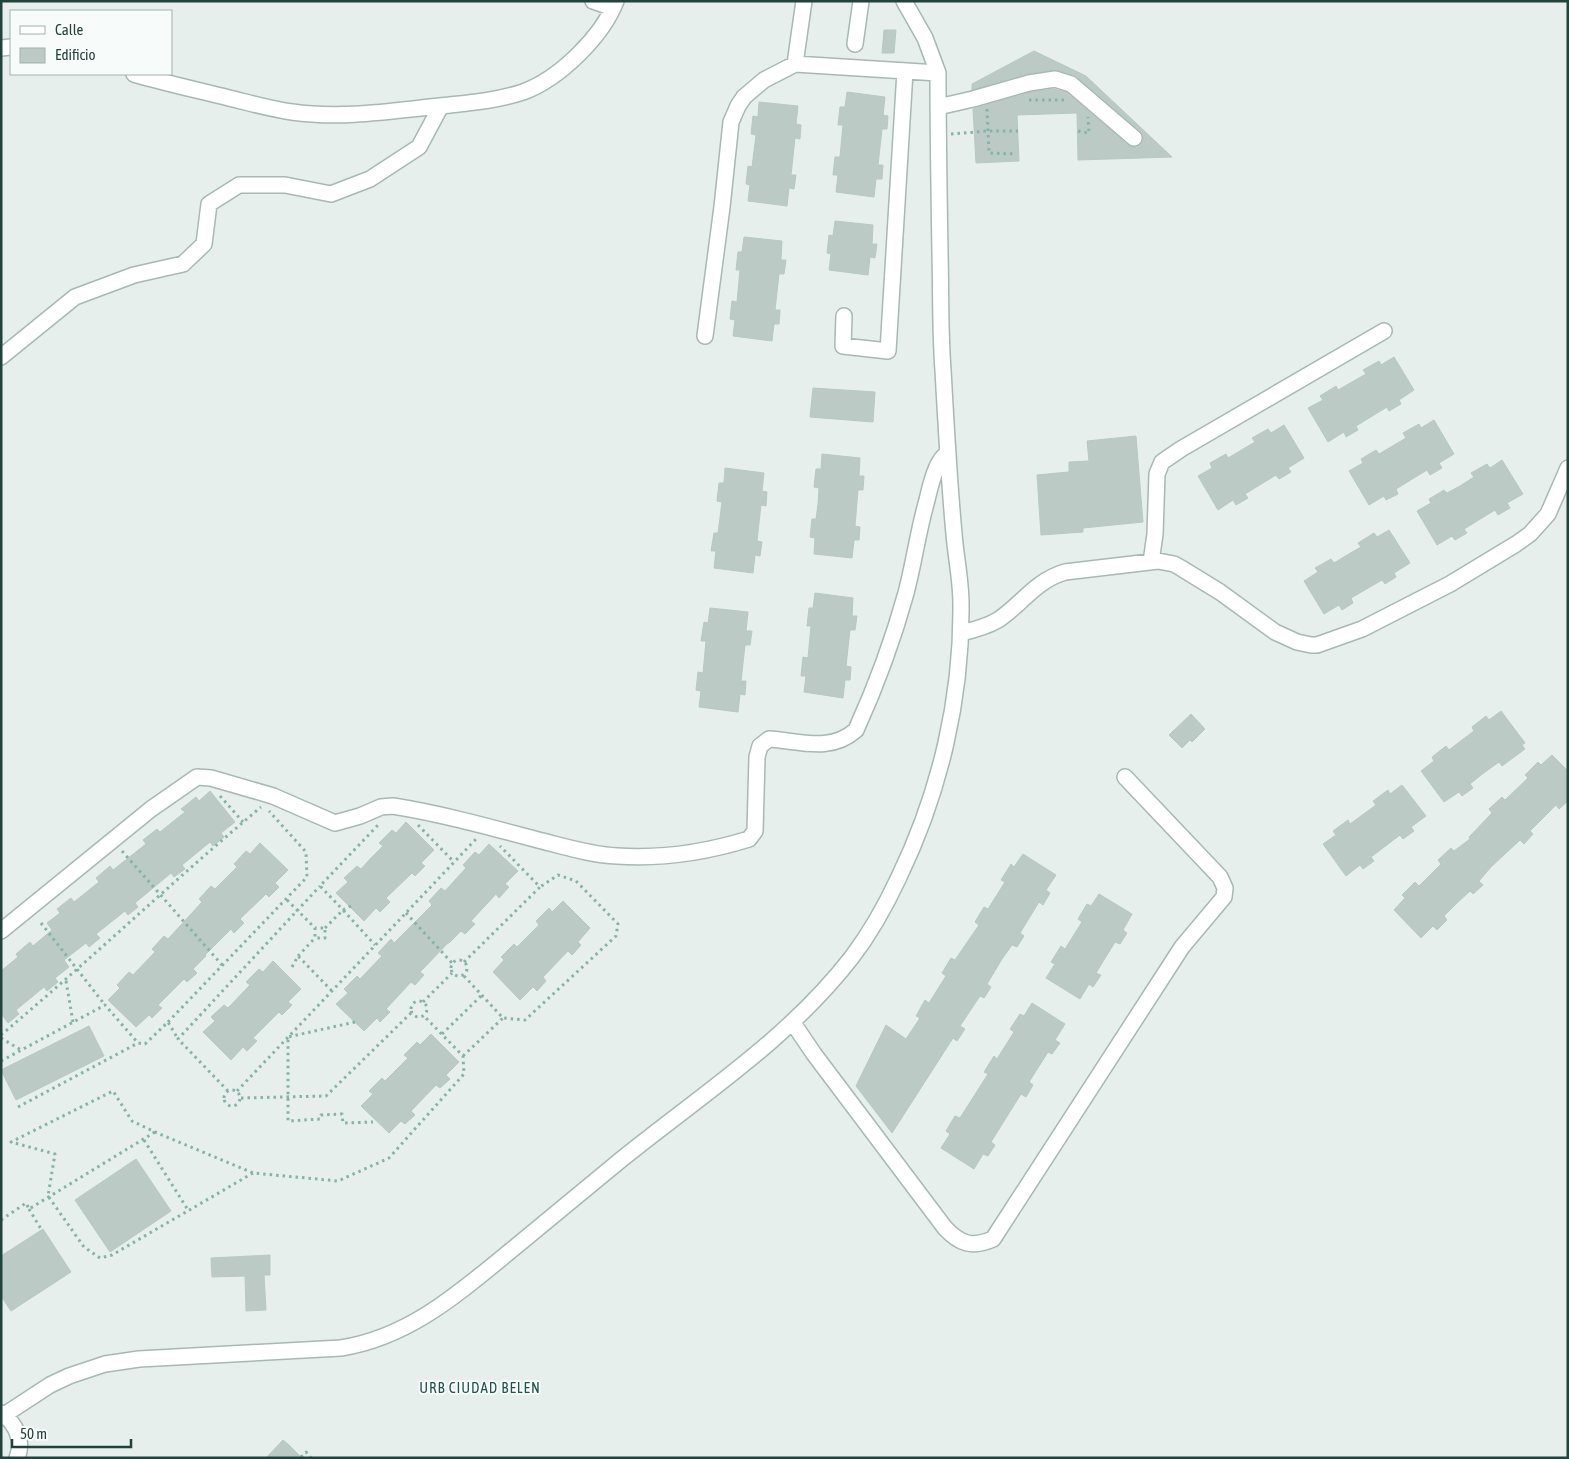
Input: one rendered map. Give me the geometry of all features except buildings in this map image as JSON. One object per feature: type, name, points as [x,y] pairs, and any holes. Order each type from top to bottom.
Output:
[{"type":"street","points":[[138,75],[265,106],[302,113],[338,115],[442,106],[505,96],[523,91],[546,80],[585,48],[615,5],[593,1]]},
{"type":"street","points":[[796,64],[804,1]]},
{"type":"street","points":[[855,44],[861,1]]},
{"type":"street","points":[[17,1458],[20,1445],[17,1433],[12,1424],[2,1415],[50,1385],[69,1376],[106,1364],[139,1359],[341,1348],[371,1342],[402,1330],[419,1320],[481,1274],[792,1024],[835,979],[864,941],[890,896],[909,856],[936,786],[953,700],[960,633],[960,592],[942,364],[938,73],[925,38],[904,1]]},
{"type":"street","points":[[704,336],[722,207],[731,122],[738,106],[748,93],[764,80],[796,64],[938,73]]},
{"type":"street","points":[[844,316],[843,346],[888,351],[904,71]]},
{"type":"street","points":[[938,107],[1029,83],[1055,79],[1071,84],[1134,138]]},
{"type":"street","points":[[1,357],[75,298],[134,275],[184,264],[204,244],[210,204],[239,185],[285,186],[331,194],[370,179],[419,147],[442,106]]},
{"type":"street","points":[[1151,562],[1155,534],[1156,474],[1162,462],[1181,449],[1384,331]]},
{"type":"street","points":[[1,931],[151,809],[197,777],[211,778],[273,796],[335,823],[360,816],[380,807],[393,806],[470,822],[578,850],[616,856],[672,855],[695,852],[749,839],[755,831],[757,757],[762,743],[769,739],[823,744],[832,743],[846,739],[856,730],[894,631],[906,594],[919,527],[931,483],[940,460],[948,453]]},
{"type":"street","points":[[960,633],[979,629],[997,620],[1041,582],[1053,576],[1065,572],[1166,562],[1181,568],[1220,592],[1275,632],[1304,644],[1317,645],[1362,630],[1450,584],[1516,544],[1530,534],[1548,514],[1568,468]]},
{"type":"street","points":[[792,1024],[955,1239],[969,1244],[986,1242],[994,1238],[1182,947],[1196,928],[1224,897],[1225,888],[1220,877],[1125,777]]},
{"type":"path","points":[[1025,100],[1072,100]]},
{"type":"path","points":[[989,104],[986,112],[989,153],[1016,154]]},
{"type":"path","points":[[1078,131],[1089,133],[1088,115],[1085,110]]},
{"type":"path","points":[[938,135],[987,131],[1018,131]]},
{"type":"path","points":[[214,789],[243,822]]},
{"type":"path","points":[[18,1107],[138,1043],[145,1044],[287,900],[307,877],[306,852],[263,805],[160,894],[66,981],[1,1036],[21,1050]]},
{"type":"path","points":[[178,1038],[384,818]]},
{"type":"path","points":[[416,824],[454,862]]},
{"type":"path","points":[[168,1022],[178,1038],[228,1091],[237,1091],[478,837]]},
{"type":"path","points":[[496,842],[540,887]]},
{"type":"path","points":[[118,846],[222,965]]},
{"type":"path","points":[[452,973],[456,976],[464,976],[504,1018],[525,1020],[616,936],[618,924],[576,881],[558,875],[540,887],[464,962]]},
{"type":"path","points":[[320,886],[375,945]]},
{"type":"path","points":[[287,900],[315,928],[315,938],[298,956],[292,967]]},
{"type":"path","points":[[315,938],[325,938],[325,928],[343,910],[351,906]]},
{"type":"path","points":[[406,913],[452,963],[452,973]]},
{"type":"path","points":[[41,923],[105,1005],[138,1043]]},
{"type":"path","points":[[315,928],[325,928]]},
{"type":"path","points":[[298,956],[331,990]]},
{"type":"path","points":[[452,963],[459,960],[464,962],[468,968],[464,976]]},
{"type":"path","points":[[423,1002],[452,973]]},
{"type":"path","points":[[66,981],[73,1022]]},
{"type":"path","points":[[442,1034],[483,994]]},
{"type":"path","points":[[241,1098],[326,1096],[411,1013],[411,1005],[414,1002],[419,1000],[423,1002],[427,1009],[424,1016]]},
{"type":"path","points":[[1,1061],[105,1005]]},
{"type":"path","points":[[411,1013],[415,1017],[424,1016]]},
{"type":"path","points":[[253,1173],[112,1255],[100,1258],[84,1247],[48,1196],[56,1154],[11,1142],[113,1091],[132,1120],[155,1132],[253,1173],[338,1181],[389,1158],[464,1074],[463,1056],[424,1016]]},
{"type":"path","points":[[463,1056],[504,1018]]},
{"type":"path","points":[[288,1037],[355,1022]]},
{"type":"path","points":[[288,1037],[288,1121],[320,1119],[321,1115],[342,1114],[343,1123],[373,1122]]},
{"type":"path","points":[[228,1091],[224,1098],[225,1103],[229,1106],[237,1105],[241,1098]]},
{"type":"path","points":[[237,1091],[241,1098]]},
{"type":"path","points":[[29,1208],[155,1132]]},
{"type":"path","points":[[144,1140],[188,1210]]},
{"type":"path","points":[[1,1220],[26,1203],[41,1229]]},
{"type":"path","points":[[301,1457],[306,1452],[311,1458]]},
{"type":"district","name":"URB CIUDAD BELEN","points":[[480,1388]]}]
